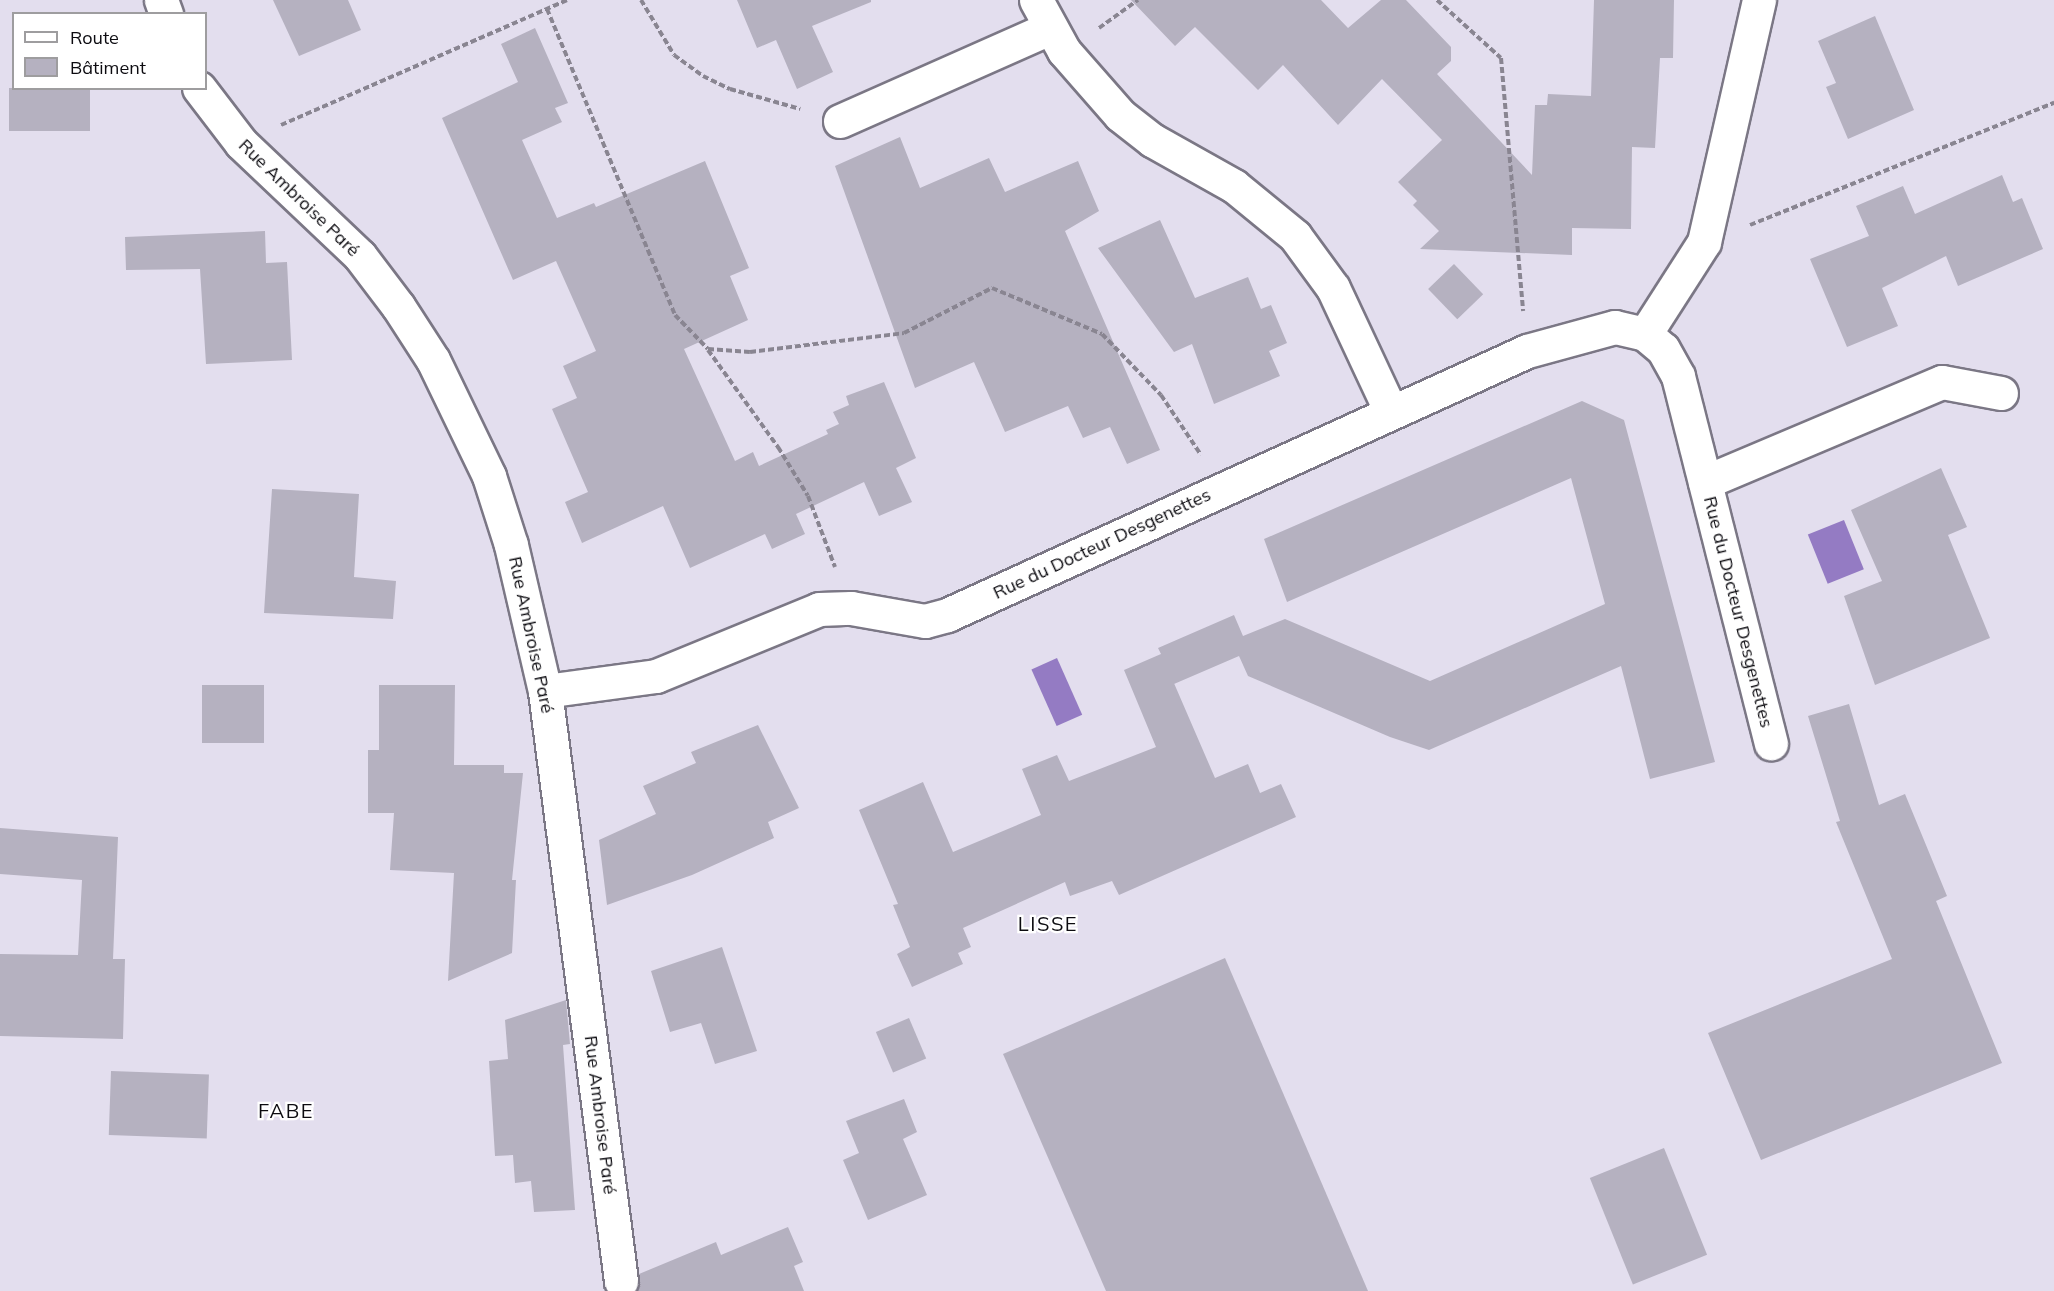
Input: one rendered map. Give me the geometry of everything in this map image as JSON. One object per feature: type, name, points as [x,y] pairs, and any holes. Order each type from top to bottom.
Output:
[{"type":"street","points":[[1645,334],[1704,242],[1759,0]]},
{"type":"street","points":[[840,121],[1042,14],[1090,84],[1120,115],[1152,140],[1234,186],[1295,236],[1333,288],[1391,412]]},
{"type":"street","name":"Rue Ambroise Paré","points":[[201,90],[242,143],[360,256],[433,360],[489,476],[511,545],[545,691],[621,1281]]},
{"type":"street","name":"Rue du Docteur Desgenettes","points":[[545,691],[656,676],[779,623],[819,609],[851,608],[925,621],[947,615],[1527,351],[1615,327],[1645,334],[1663,349],[1678,376],[1771,743]]},
{"type":"street","name":"Rue du Docteur Desgenettes","points":[[1705,482],[1942,382],[2001,393]]},
{"type":"path","points":[[242,143],[567,0]]},
{"type":"path","points":[[640,0],[674,55],[703,76],[730,89],[840,121]]},
{"type":"path","points":[[1437,0],[1500,58],[1527,351]]},
{"type":"path","points":[[547,9],[675,315],[708,349],[778,447],[808,496],[851,608]]},
{"type":"path","points":[[1704,242],[2054,103]]},
{"type":"path","points":[[708,349],[750,352],[904,333],[992,288],[1102,334],[1161,395],[1195,443],[1219,491]]},
{"type":"shaded area","points":[[1844,520],[1864,569],[1828,584],[1808,535]]},
{"type":"shaded area","points":[[1057,658],[1082,715],[1057,726],[1031,669]]},
{"type":"building","points":[[273,0],[348,0],[361,30],[299,56]]},
{"type":"building","points":[[737,0],[871,0],[871,2],[812,26],[833,72],[797,89],[776,40],[757,48]]},
{"type":"building","points":[[1131,0],[1321,0],[1348,28],[1381,0],[1406,0],[1451,47],[1451,61],[1437,74],[1532,175],[1535,105],[1547,105],[1548,94],[1591,96],[1594,0],[1674,0],[1673,58],[1660,58],[1655,148],[1632,147],[1631,229],[1572,228],[1572,255],[1420,249],[1439,231],[1413,205],[1417,201],[1398,182],[1442,140],[1382,79],[1338,125],[1283,65],[1258,90],[1195,27],[1175,46]]},
{"type":"building","points":[[1875,16],[1914,110],[1848,139],[1826,87],[1836,83],[1818,41]]},
{"type":"building","points":[[535,28],[568,103],[555,108],[562,122],[522,140],[557,218],[594,203],[596,207],[705,161],[749,268],[730,276],[748,320],[684,349],[735,461],[753,452],[759,466],[828,434],[826,430],[839,424],[833,412],[849,405],[846,396],[884,382],[916,458],[896,468],[912,502],[879,516],[864,482],[796,514],[805,534],[772,549],[765,534],[690,568],[663,506],[582,543],[565,502],[588,492],[552,409],[577,398],[563,366],[596,351],[556,261],[513,280],[442,118],[518,82],[501,44]]},
{"type":"building","points":[[9,88],[12,90],[90,90],[90,131],[9,131]]},
{"type":"building","points":[[900,137],[920,188],[989,158],[1005,192],[1078,161],[1099,211],[1065,231],[1160,450],[1127,464],[1110,427],[1083,438],[1068,406],[1005,432],[974,362],[915,388],[835,166]]},
{"type":"building","points":[[2002,175],[2013,202],[2022,198],[2043,249],[1958,286],[1946,256],[1882,288],[1898,326],[1847,347],[1810,259],[1869,236],[1856,206],[1903,186],[1915,214]]},
{"type":"building","points":[[1160,220],[1195,298],[1248,277],[1261,309],[1271,305],[1287,343],[1269,351],[1280,376],[1214,404],[1192,344],[1174,352],[1098,248]]},
{"type":"building","points":[[265,231],[266,263],[287,262],[292,360],[206,364],[200,269],[126,270],[125,237]]},
{"type":"building","points":[[1454,264],[1483,294],[1457,319],[1428,289]]},
{"type":"building","points":[[1582,401],[1624,420],[1715,762],[1650,779],[1621,666],[1429,750],[1390,737],[1248,676],[1239,656],[1174,684],[1215,778],[1248,764],[1260,793],[1281,784],[1296,817],[1119,895],[1112,881],[1070,896],[1065,882],[963,928],[971,947],[958,953],[963,964],[912,987],[897,954],[910,947],[893,905],[898,904],[859,810],[923,782],[953,852],[1041,815],[1022,769],[1057,755],[1069,781],[1156,747],[1124,670],[1161,654],[1158,648],[1234,615],[1243,636],[1285,619],[1430,681],[1605,604],[1571,478],[1287,602],[1264,539]]},
{"type":"building","points":[[1941,468],[1967,527],[1948,535],[1990,638],[1875,685],[1844,596],[1882,581],[1851,510]]},
{"type":"building","points":[[272,489],[359,494],[354,577],[396,581],[393,619],[264,613]]},
{"type":"building","points":[[202,685],[264,685],[264,743],[202,743]]},
{"type":"building","points":[[379,685],[455,685],[454,765],[504,765],[504,773],[523,773],[512,880],[516,880],[512,953],[448,981],[454,873],[390,870],[394,813],[368,813],[368,750],[379,750]]},
{"type":"building","points":[[1849,704],[1879,805],[1905,794],[1947,896],[1936,901],[2002,1063],[1761,1160],[1708,1033],[1892,959],[1836,822],[1840,821],[1808,716]]},
{"type":"building","points":[[758,725],[799,808],[768,822],[774,838],[692,875],[607,905],[599,840],[656,814],[643,786],[696,763],[691,752]]},
{"type":"building","points":[[0,828],[118,837],[113,959],[125,959],[123,1039],[0,1036],[0,954],[78,955],[82,880],[0,874]]},
{"type":"building","points":[[722,947],[757,1051],[715,1064],[701,1023],[670,1032],[651,971]]},
{"type":"building","points":[[1225,958],[1368,1291],[1106,1291],[1003,1054]]},
{"type":"building","points":[[566,1000],[570,1044],[563,1045],[575,1210],[534,1212],[531,1181],[515,1183],[513,1155],[495,1156],[489,1061],[508,1059],[505,1020]]},
{"type":"building","points":[[909,1018],[926,1059],[893,1073],[876,1032]]},
{"type":"building","points":[[111,1071],[209,1074],[207,1138],[109,1135]]},
{"type":"building","points":[[904,1099],[917,1132],[903,1139],[927,1195],[868,1220],[843,1160],[859,1153],[846,1121]]},
{"type":"building","points":[[1664,1148],[1707,1255],[1633,1285],[1590,1178]]},
{"type":"building","points":[[788,1227],[803,1262],[794,1266],[804,1291],[636,1291],[639,1274],[716,1242],[721,1255]]},
{"type":"district","name":"LISSE","points":[[1048,923]]},
{"type":"district","name":"FABE","points":[[286,1110]]}]
